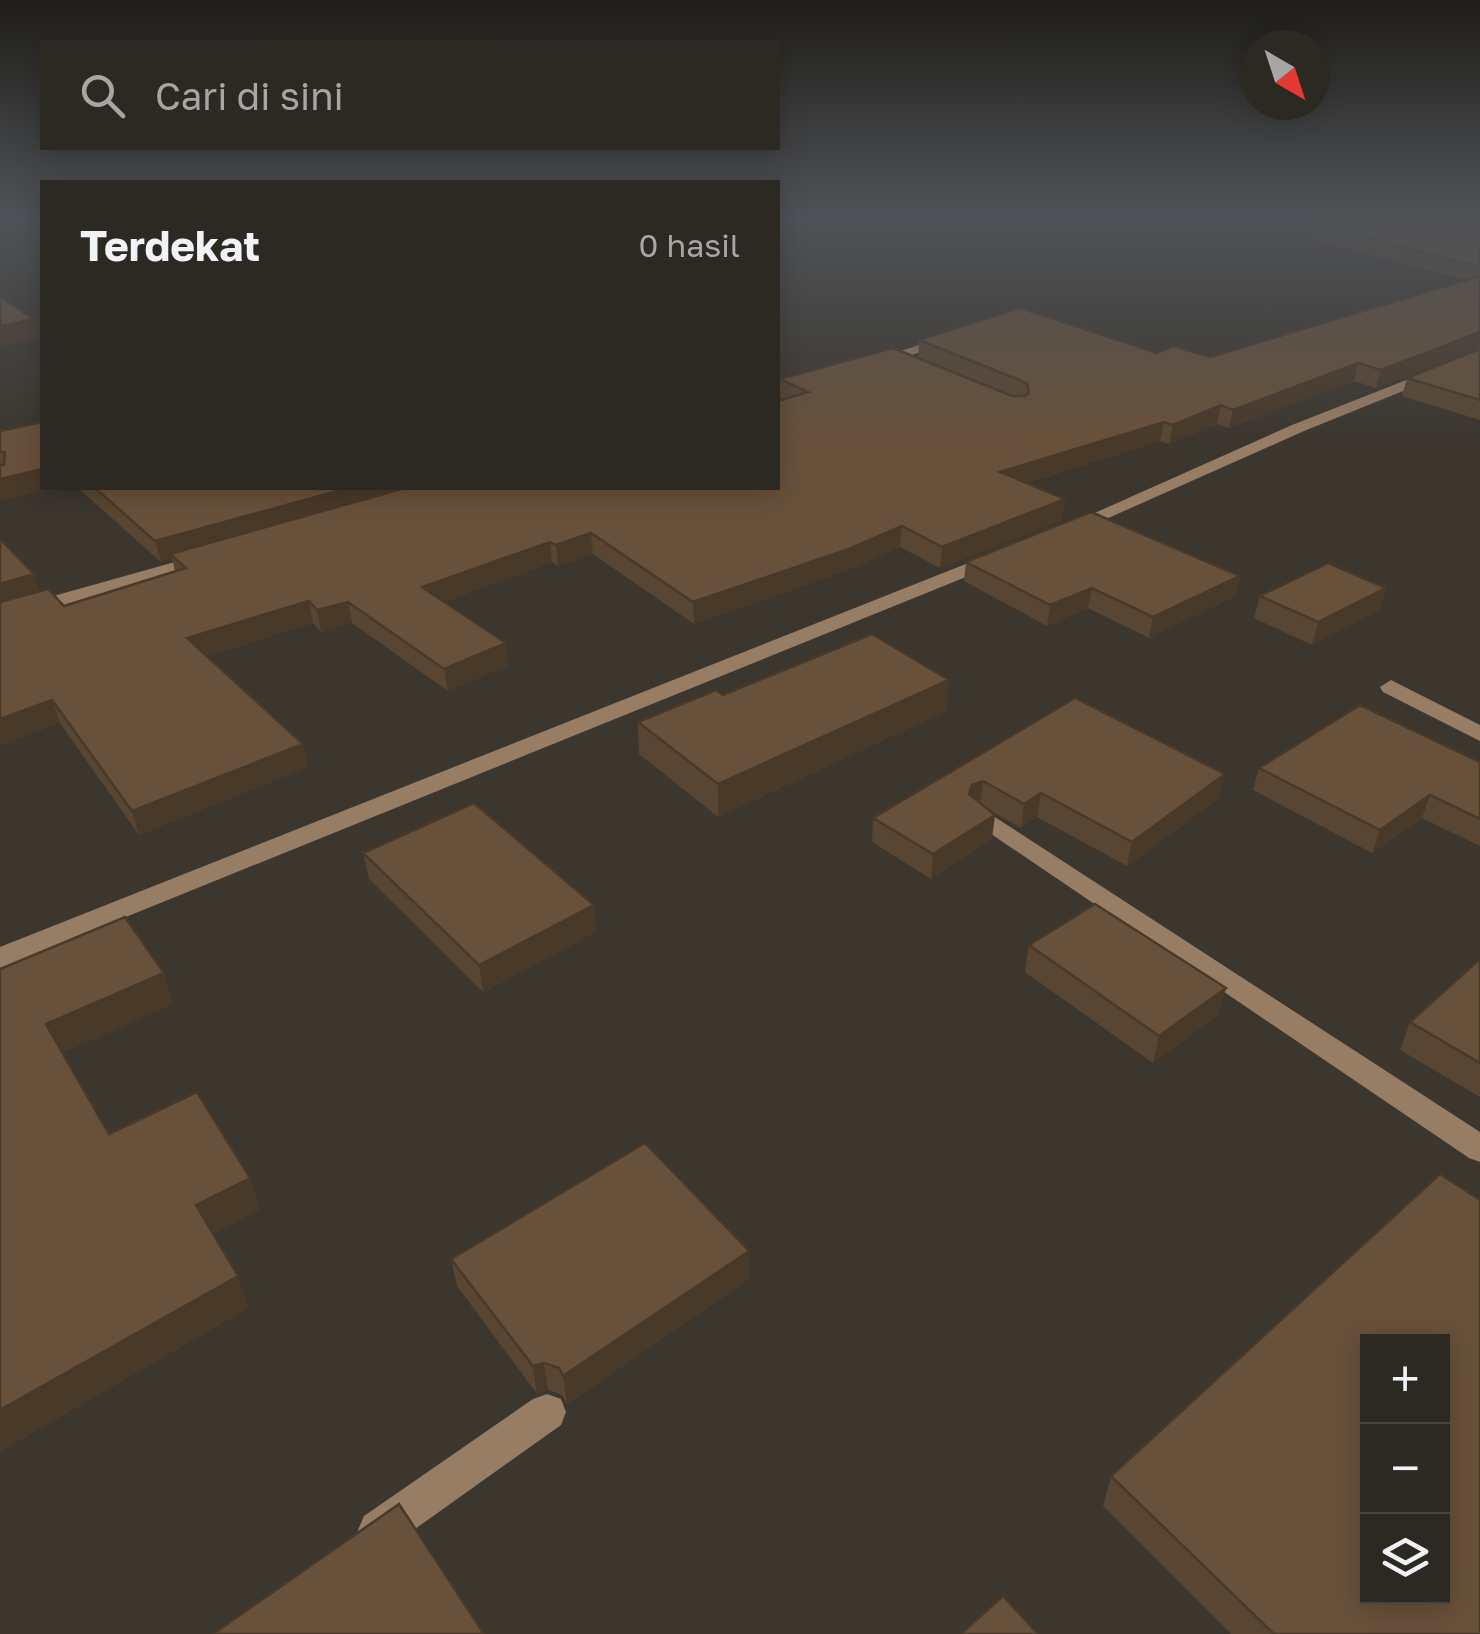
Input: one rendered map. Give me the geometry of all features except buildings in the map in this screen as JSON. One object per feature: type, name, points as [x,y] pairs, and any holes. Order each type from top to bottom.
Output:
[{"type":"street","points":[[854,368],[934,344]]},
{"type":"street","points":[[1053,534],[1298,428],[1480,355]]},
{"type":"street","points":[[892,356],[910,364]]},
{"type":"street","points":[[0,958],[1017,549]]},
{"type":"street","points":[[0,617],[220,555]]},
{"type":"street","points":[[1391,687],[1480,734]]},
{"type":"street","points":[[980,816],[1480,1149]]},
{"type":"street","points":[[342,1556],[546,1412]]}]
